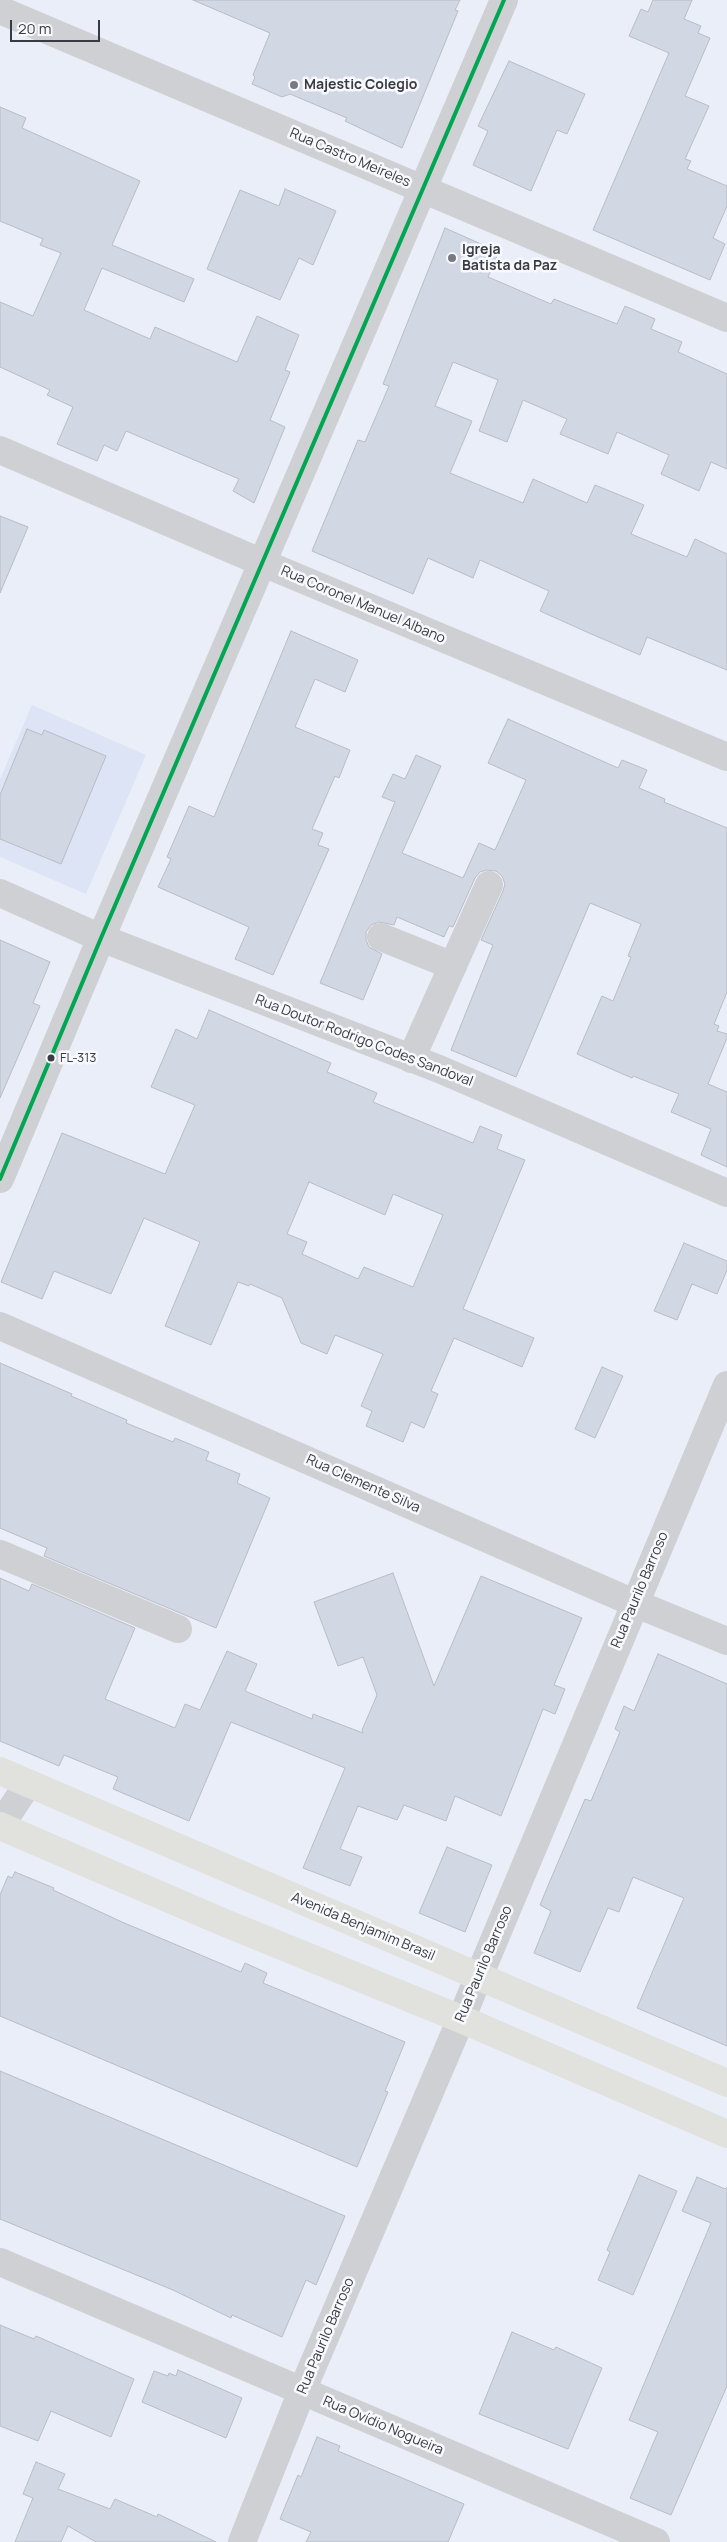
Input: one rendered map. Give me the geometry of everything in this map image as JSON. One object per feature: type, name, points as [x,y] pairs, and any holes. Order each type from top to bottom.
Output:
[{"type":"main road","name":"Avenida Benjamim Brasil","points":[[0,1771],[727,2083]]},
{"type":"main road","points":[[0,1826],[225,1923],[461,2019],[727,2134]]},
{"type":"street","points":[[0,1179],[101,938],[504,0]]},
{"type":"street","name":"Rua Castro Meireles","points":[[0,10],[727,318]]},
{"type":"street","name":"Rua Coronel Manuel Albano","points":[[0,450],[263,564],[727,757]]},
{"type":"street","points":[[412,1058],[489,885]]},
{"type":"street","name":"Rua Doutor Rodrigo Codes Sandoval","points":[[0,893],[101,938],[412,1058],[727,1193]]},
{"type":"street","points":[[381,937],[453,966]]},
{"type":"street","name":"Rua Clemente Silva","points":[[0,1326],[634,1603],[727,1641]]},
{"type":"street","name":"Rua Paurilo Barroso","points":[[242,2542],[302,2391],[461,2019],[727,1385]]},
{"type":"street","points":[[0,1554],[178,1629]]},
{"type":"street","points":[[0,1826],[28,1784]]},
{"type":"street","name":"Rua Ovídio Nogueira","points":[[0,2262],[656,2542]]},
{"type":"shaded area","points":[[32,705],[146,755],[86,894],[0,857],[0,779]]},
{"type":"building","points":[[193,0],[460,0],[455,10],[458,11],[402,148],[345,121],[347,118],[290,94],[282,97],[252,84],[255,77],[253,75],[270,33]]},
{"type":"building","points":[[653,0],[692,0],[684,19],[701,26],[698,33],[710,38],[685,96],[709,106],[685,159],[691,161],[687,169],[727,186],[727,206],[713,238],[725,244],[710,280],[593,230],[669,53],[629,36],[641,9],[648,12]]},
{"type":"building","points":[[509,61],[585,94],[567,134],[557,130],[531,191],[473,165],[488,131],[478,126]]},
{"type":"building","points":[[0,107],[26,118],[22,128],[140,181],[112,245],[194,279],[184,302],[102,268],[84,310],[150,339],[155,327],[237,362],[257,316],[299,335],[285,370],[290,372],[270,420],[285,427],[254,503],[233,491],[239,479],[126,431],[117,451],[104,445],[97,461],[57,444],[73,407],[47,395],[50,390],[0,367],[0,302],[33,316],[61,253],[40,245],[43,239],[0,221]]},
{"type":"building","points":[[285,189],[336,211],[313,265],[299,258],[280,300],[207,269],[240,190],[279,206]]},
{"type":"building","points":[[445,228],[499,252],[488,277],[551,304],[554,299],[617,324],[625,306],[655,319],[651,329],[682,342],[678,352],[727,374],[727,469],[711,462],[699,491],[661,474],[669,455],[617,432],[608,454],[560,434],[567,419],[523,400],[507,442],[479,431],[498,380],[453,362],[435,406],[472,421],[450,473],[523,503],[533,479],[587,503],[595,485],[644,505],[631,534],[687,557],[695,539],[727,554],[727,670],[647,637],[640,655],[589,633],[540,611],[549,591],[480,560],[473,578],[428,558],[413,594],[312,551],[358,440],[365,442],[389,386],[383,384]]},
{"type":"building","points":[[0,516],[28,527],[0,593]]},
{"type":"building","points":[[291,631],[358,660],[345,692],[315,679],[295,727],[350,750],[339,778],[335,776],[312,829],[323,833],[318,845],[329,849],[273,975],[235,959],[249,927],[158,887],[171,859],[167,857],[189,806],[214,817]]},
{"type":"building","points":[[508,719],[618,768],[622,760],[647,770],[639,788],[665,799],[664,802],[727,828],[727,992],[714,1024],[719,1026],[717,1031],[727,1034],[727,1038],[708,1084],[727,1092],[727,1167],[701,1155],[711,1129],[671,1112],[679,1094],[633,1076],[632,1078],[577,1054],[602,996],[613,1001],[631,957],[628,956],[641,924],[590,903],[516,1077],[451,1050],[493,945],[481,940],[505,884],[502,876],[496,871],[487,870],[480,872],[475,878],[453,927],[449,926],[444,937],[397,917],[394,925],[379,922],[371,925],[366,932],[366,940],[369,947],[382,954],[363,1000],[320,983],[395,802],[382,797],[393,774],[405,779],[416,755],[441,766],[402,853],[463,878],[479,843],[495,850],[526,780],[488,763]]},
{"type":"building","points":[[27,729],[42,735],[44,730],[106,756],[61,864],[0,839],[0,795]]},
{"type":"building","points":[[0,940],[50,962],[33,1003],[40,1006],[0,1098]]},
{"type":"building","points":[[209,1010],[331,1063],[327,1072],[377,1093],[373,1102],[473,1143],[480,1126],[502,1135],[497,1149],[525,1160],[463,1309],[534,1338],[522,1367],[454,1338],[431,1391],[438,1394],[424,1428],[411,1422],[403,1442],[366,1426],[372,1411],[361,1406],[383,1354],[335,1335],[327,1354],[301,1343],[282,1298],[250,1284],[249,1286],[238,1282],[211,1345],[165,1326],[200,1242],[144,1218],[111,1294],[54,1271],[42,1299],[1,1282],[62,1133],[165,1174],[195,1105],[151,1087],[176,1029],[197,1039]],"holes":[[[309,1182],[385,1215],[393,1194],[443,1215],[413,1287],[364,1267],[358,1279],[302,1254],[307,1242],[287,1234]]]},
{"type":"building","points":[[684,1243],[727,1261],[727,1270],[717,1294],[692,1284],[677,1320],[654,1311]]},
{"type":"building","points":[[0,1363],[127,1420],[126,1423],[173,1442],[175,1438],[209,1452],[206,1460],[240,1474],[237,1483],[270,1498],[216,1628],[44,1556],[47,1548],[0,1528]]},
{"type":"building","points":[[602,1367],[623,1376],[595,1438],[575,1429]]},
{"type":"building","points":[[393,1573],[434,1686],[481,1576],[582,1618],[554,1685],[565,1689],[555,1714],[543,1709],[501,1816],[455,1796],[446,1821],[404,1805],[397,1820],[358,1806],[340,1849],[362,1857],[350,1886],[303,1868],[345,1768],[231,1722],[189,1821],[113,1789],[118,1777],[64,1755],[59,1766],[0,1741],[0,1578],[29,1591],[32,1584],[135,1628],[105,1699],[175,1728],[185,1704],[200,1710],[227,1651],[257,1664],[245,1691],[312,1719],[313,1714],[363,1733],[362,1730],[377,1695],[363,1657],[338,1666],[314,1602]]},
{"type":"building","points":[[658,1654],[727,1684],[727,2046],[637,2008],[684,1898],[633,1877],[619,1912],[608,1908],[580,1972],[534,1953],[551,1911],[540,1905],[585,1799],[591,1801],[620,1732],[615,1729],[624,1706],[634,1711]]},
{"type":"building","points":[[447,1847],[492,1865],[465,1932],[419,1913]]},
{"type":"building","points":[[15,1872],[54,1888],[53,1890],[122,1922],[241,1972],[245,1963],[267,1973],[263,1983],[405,2042],[385,2091],[388,2092],[357,2167],[0,2016],[0,1895],[8,1876],[12,1878]]},
{"type":"building","points":[[0,2071],[345,2216],[316,2285],[306,2280],[282,2337],[232,2315],[231,2318],[173,2290],[0,2219]]},
{"type":"building","points":[[639,2175],[677,2191],[633,2295],[598,2280],[610,2252],[607,2250]]},
{"type":"building","points":[[697,2177],[725,2189],[727,2187],[727,2386],[671,2515],[630,2498],[658,2432],[629,2420],[711,2223],[682,2211]]},
{"type":"building","points":[[0,2325],[34,2339],[36,2336],[134,2379],[111,2437],[51,2411],[38,2441],[0,2426]]},
{"type":"building","points":[[512,2332],[554,2350],[556,2347],[602,2368],[568,2449],[479,2414]]},
{"type":"building","points":[[178,2370],[242,2398],[226,2438],[142,2402],[154,2371],[168,2376],[169,2373],[176,2376]]},
{"type":"building","points":[[317,2437],[340,2446],[338,2451],[464,2504],[448,2542],[306,2542],[311,2532],[280,2519],[298,2475],[301,2477]]},
{"type":"building","points":[[36,2462],[65,2474],[58,2489],[110,2509],[115,2499],[157,2517],[158,2514],[216,2542],[96,2542],[68,2526],[61,2542],[15,2542],[33,2498],[23,2494]]},
{"type":"transit line","points":[[0,1179],[101,938],[504,0]]},
{"type":"place","name":"Majestic Colegio","points":[[294,85]]},
{"type":"place","name":"Igreja Batista da Paz","points":[[452,258]]},
{"type":"place","name":"FL-313","points":[[51,1058]]}]
